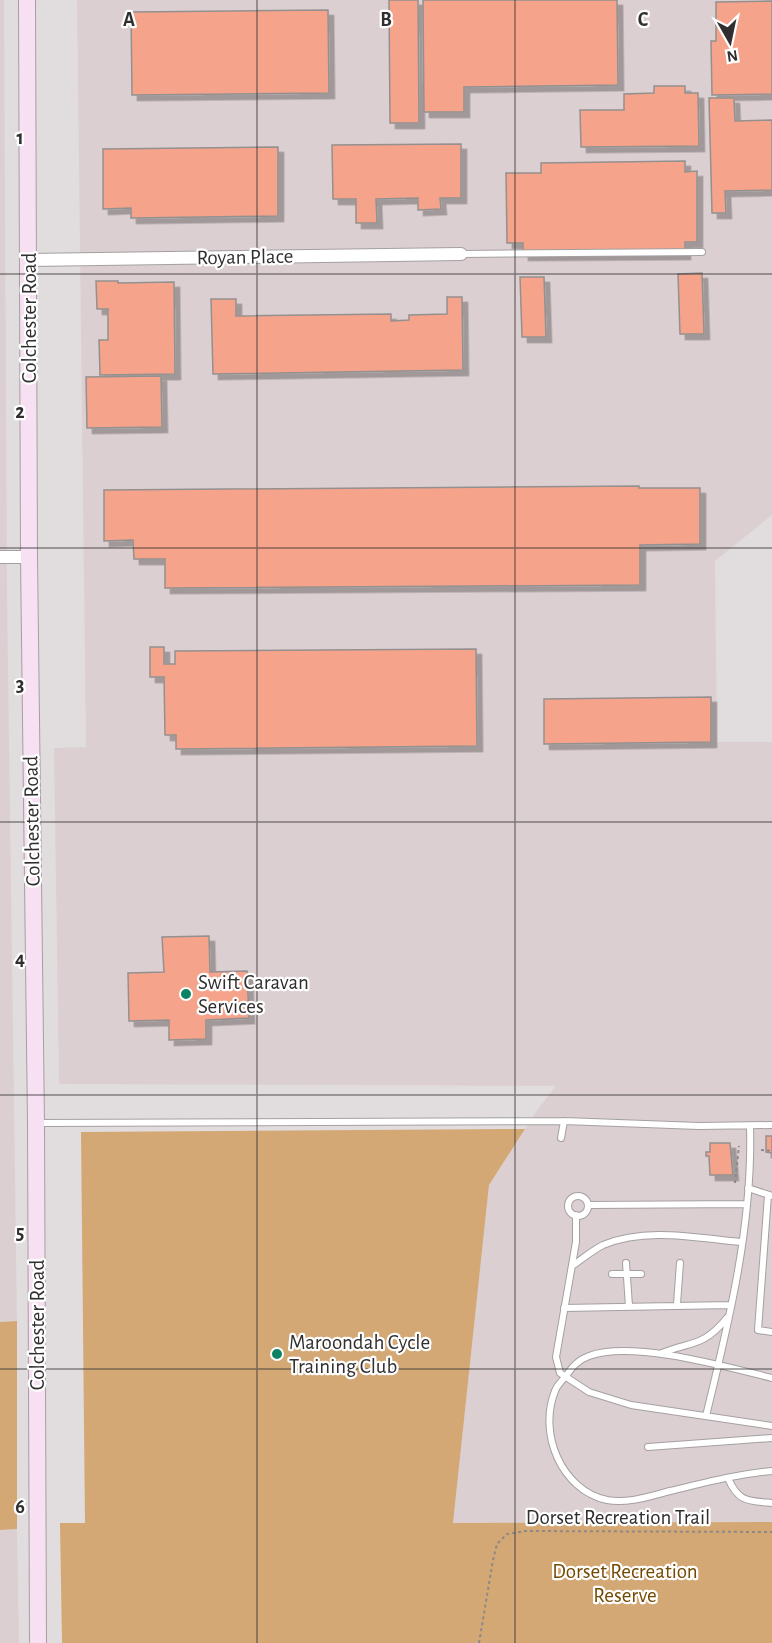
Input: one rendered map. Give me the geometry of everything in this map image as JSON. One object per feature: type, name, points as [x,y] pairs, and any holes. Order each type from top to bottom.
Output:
[{"type":"main road","name":"Colchester Road","points":[[27,0],[38,1643]]},
{"type":"street","name":"Royan Place","points":[[29,260],[461,254]]},
{"type":"street","points":[[0,557],[29,557]]},
{"type":"lane","points":[[461,254],[702,252]]},
{"type":"lane","points":[[36,1123],[564,1121],[772,1125]]},
{"type":"lane","points":[[561,1138],[564,1121]]},
{"type":"lane","points":[[706,1416],[731,1305],[741,1242],[748,1188],[750,1126]]},
{"type":"lane","points":[[748,1188],[770,1195],[758,1330],[772,1332]]},
{"type":"lane","points":[[579,1196],[588,1205],[584,1213],[576,1215],[569,1210],[568,1206],[571,1198],[579,1196]]},
{"type":"lane","points":[[588,1205],[746,1204]]},
{"type":"lane","points":[[576,1215],[576,1242],[556,1357],[557,1369],[564,1377],[589,1392],[631,1406],[772,1426]]},
{"type":"lane","points":[[572,1266],[602,1246],[644,1235],[741,1242]]},
{"type":"lane","points":[[626,1263],[629,1306]]},
{"type":"lane","points":[[677,1304],[680,1263]]},
{"type":"lane","points":[[612,1274],[641,1274]]},
{"type":"lane","points":[[564,1308],[677,1304],[731,1305]]},
{"type":"lane","points":[[658,1355],[701,1342],[715,1333],[728,1317]]},
{"type":"lane","points":[[772,1378],[718,1364],[658,1355],[604,1352],[588,1356],[574,1364],[555,1391],[550,1420],[552,1443],[564,1470],[591,1494],[609,1500],[629,1500],[728,1478],[772,1471]]},
{"type":"lane","points":[[648,1447],[772,1438]]},
{"type":"lane","points":[[728,1478],[734,1492],[748,1502],[772,1503]]},
{"type":"path","points":[[735,1183],[738,1146],[742,1146],[741,1141]]},
{"type":"path","points":[[761,1150],[772,1151]]},
{"type":"path","name":"Dorset Recreation Trail","points":[[480,1643],[493,1560],[497,1544],[507,1534],[525,1531],[772,1532]]},
{"type":"shaded area","points":[[0,0],[4,0],[7,596],[17,1321],[0,1322]]},
{"type":"shaded area","points":[[77,0],[772,0],[772,515],[715,561],[717,742],[772,742],[772,1522],[453,1523],[489,1185],[538,1109],[556,1086],[59,1084],[54,748],[86,747]]},
{"type":"shaded area","points":[[17,1529],[19,1643],[0,1643],[0,1530]]},
{"type":"green space","name":"Maroondah Cycle Training Club","points":[[525,1129],[489,1185],[453,1523],[772,1522],[772,1643],[62,1643],[60,1523],[85,1523],[81,1132]]},
{"type":"green space","points":[[17,1321],[17,1529],[0,1530],[0,1322]]},
{"type":"building","points":[[389,0],[418,0],[419,123],[390,123]]},
{"type":"building","points":[[423,0],[617,0],[618,85],[464,87],[464,112],[424,112]]},
{"type":"building","points":[[772,1],[772,94],[712,95],[711,41],[716,41],[716,2]]},
{"type":"building","points":[[328,10],[329,93],[132,95],[131,12]]},
{"type":"building","points":[[654,86],[685,86],[685,93],[698,93],[699,146],[581,147],[580,110],[624,110],[624,94],[654,93]]},
{"type":"building","points":[[709,98],[734,98],[735,121],[772,120],[772,190],[725,191],[726,213],[712,213]]},
{"type":"building","points":[[461,144],[461,198],[440,198],[441,209],[418,210],[418,198],[376,199],[377,223],[356,223],[356,199],[333,199],[332,145]]},
{"type":"building","points":[[278,147],[278,216],[131,218],[131,208],[103,209],[103,149]]},
{"type":"building","points":[[685,161],[685,172],[697,171],[697,242],[685,242],[685,254],[523,255],[523,243],[507,243],[506,173],[541,173],[541,163]]},
{"type":"building","points":[[702,273],[704,334],[680,334],[678,274]]},
{"type":"building","points":[[520,277],[544,277],[546,337],[522,337]]},
{"type":"building","points":[[96,281],[174,282],[175,374],[100,375],[99,340],[108,340],[108,309],[97,309]]},
{"type":"building","points":[[447,297],[462,297],[463,370],[213,374],[211,299],[236,299],[236,316],[391,314],[391,321],[409,320],[409,315],[447,314]]},
{"type":"building","points":[[161,376],[162,427],[87,428],[86,377]]},
{"type":"building","points":[[639,486],[639,488],[700,488],[700,544],[640,545],[640,585],[165,588],[165,559],[134,559],[133,540],[104,541],[104,490]]},
{"type":"building","points":[[150,647],[164,647],[164,664],[175,664],[175,651],[476,649],[477,746],[176,749],[176,735],[165,735],[164,677],[150,677]]},
{"type":"building","points":[[711,697],[711,742],[544,744],[544,699]]},
{"type":"building","points":[[209,936],[210,972],[247,971],[249,1018],[206,1020],[206,1039],[169,1040],[169,1020],[129,1021],[128,973],[164,972],[162,937]]},
{"type":"building","points":[[766,1136],[772,1136],[772,1153],[766,1152]]},
{"type":"building","points":[[710,1143],[730,1143],[733,1175],[710,1175],[709,1156],[706,1156],[706,1152],[710,1152]]},
{"type":"place","name":"Swift Caravan Services","points":[[186,994]]},
{"type":"place","name":"Maroondah Cycle Training Club","points":[[277,1354]]},
{"type":"park label","name":"Dorset Recreation Reserve","points":[[625,1583]]}]
